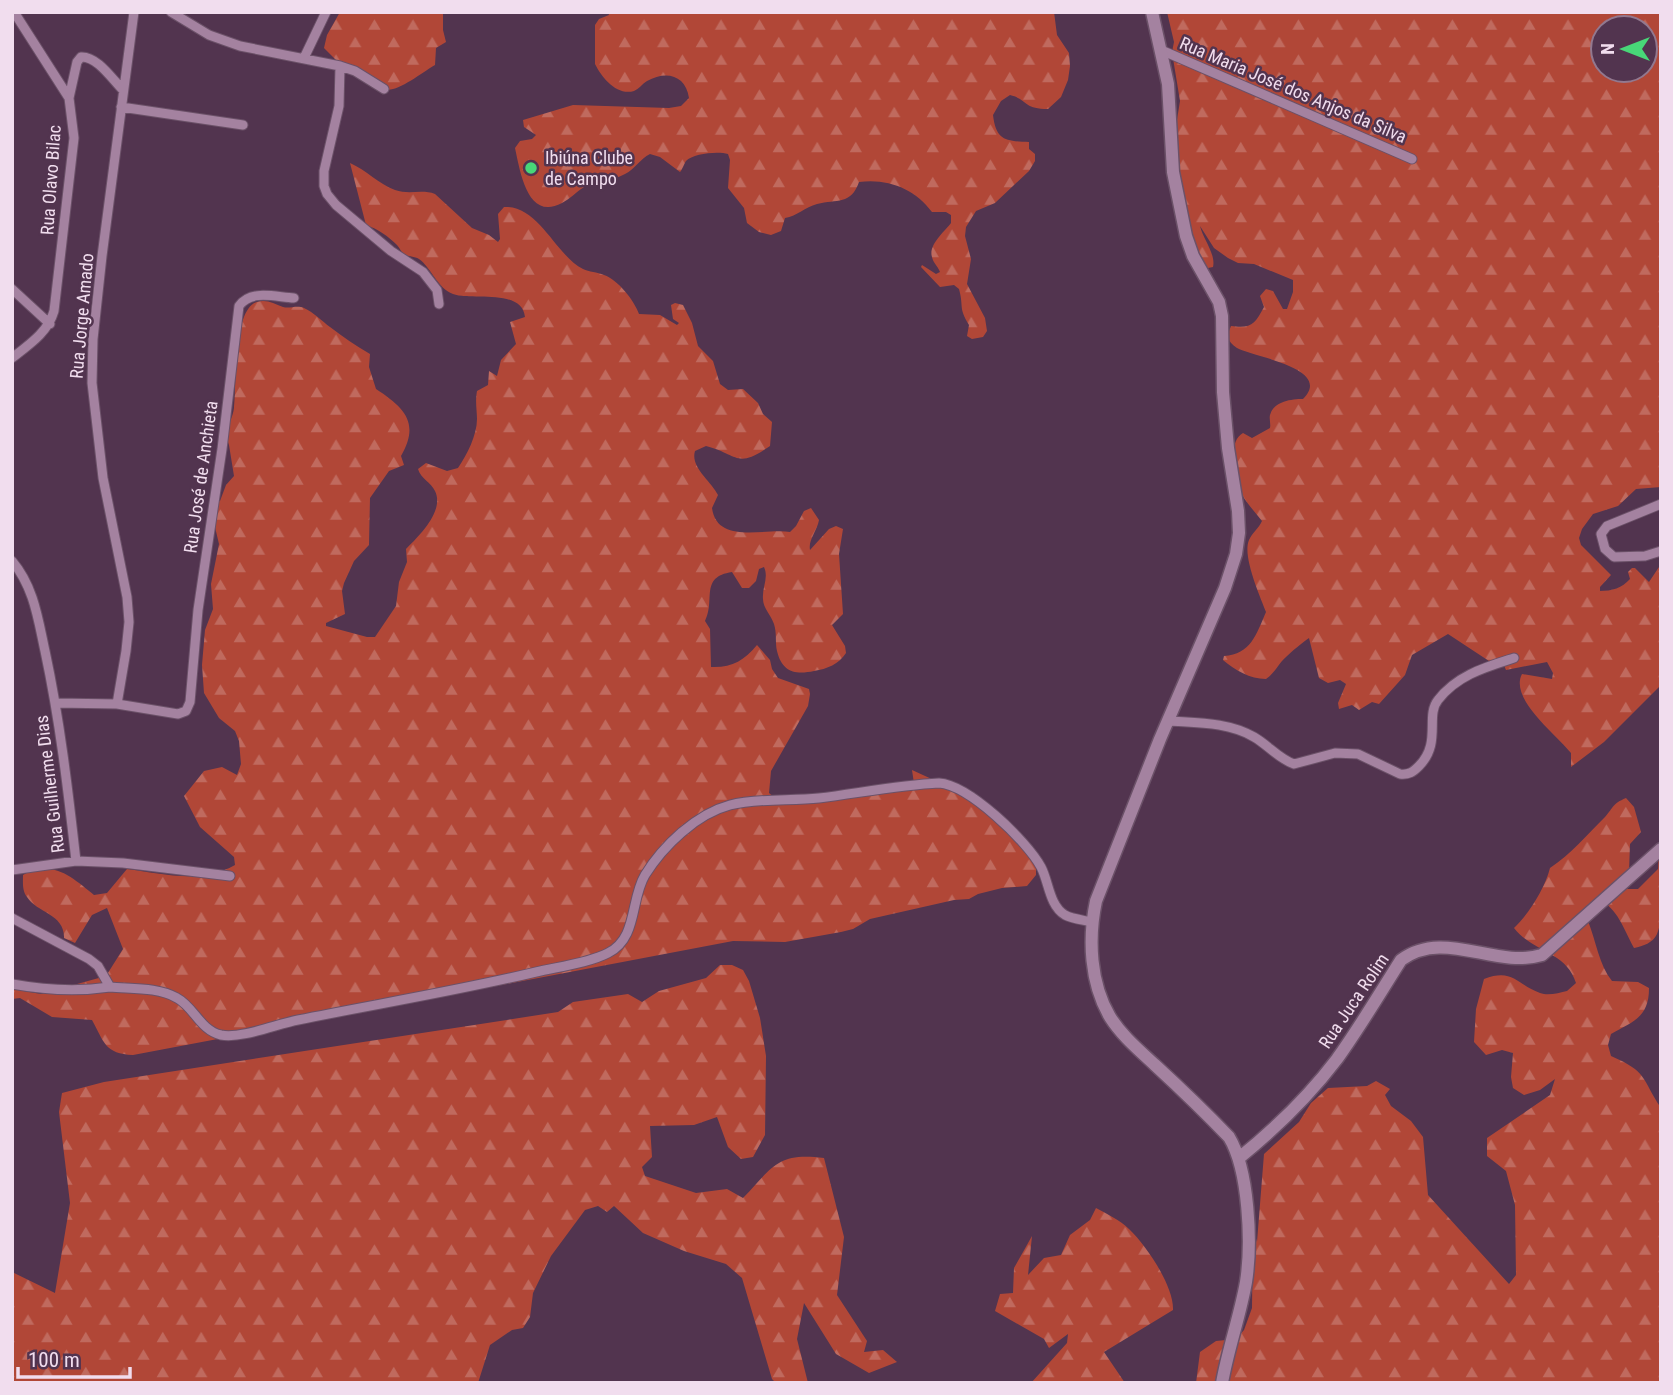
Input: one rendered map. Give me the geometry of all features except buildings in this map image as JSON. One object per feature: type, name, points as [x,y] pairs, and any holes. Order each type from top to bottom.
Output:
[{"type":"street","name":"Rua Olavo Bilac","points":[[14,12],[69,98],[74,138],[57,292],[50,324]]},
{"type":"street","name":"Rua Jorge Amado","points":[[117,704],[127,641],[127,597],[103,478],[92,383],[93,339],[134,12]]},
{"type":"street","points":[[171,12],[209,35],[240,47],[340,66],[355,71],[384,89]]},
{"type":"street","points":[[304,58],[326,12]]},
{"type":"street","points":[[1152,12],[1168,84],[1173,172],[1186,236],[1219,302],[1222,316],[1225,420],[1239,533],[1236,554],[1225,588],[1096,901],[1092,922],[1094,975],[1111,1017],[1128,1040],[1228,1137],[1239,1158],[1246,1202],[1246,1279],[1222,1383]]},
{"type":"street","name":"Rua Maria José dos Anjos da Silva","points":[[1161,50],[1412,159]]},
{"type":"street","points":[[69,98],[77,62],[81,57],[94,61],[123,90]]},
{"type":"street","points":[[340,66],[340,106],[324,171],[327,194],[336,205],[391,251],[423,272],[437,290],[439,304]]},
{"type":"street","points":[[121,107],[243,125]]},
{"type":"street","points":[[12,289],[50,324],[12,358]]},
{"type":"street","name":"Rua José de Anchieta","points":[[117,704],[178,714],[186,711],[190,702],[198,610],[222,449],[239,306],[250,296],[293,298]]},
{"type":"street","points":[[1661,504],[1607,526],[1601,534],[1605,549],[1614,557],[1645,556],[1661,551]]},
{"type":"street","name":"Rua Guilherme Dias","points":[[12,561],[22,572],[32,593],[57,703],[76,861]]},
{"type":"street","points":[[1169,721],[1235,728],[1254,737],[1294,764],[1335,753],[1358,754],[1406,774],[1414,771],[1430,750],[1434,731],[1433,708],[1448,688],[1459,679],[1485,667],[1514,658]]},
{"type":"street","points":[[57,703],[117,704]]},
{"type":"street","points":[[12,984],[60,991],[110,987],[156,990],[176,997],[187,1005],[203,1025],[221,1035],[234,1035],[287,1022],[483,985],[607,953],[616,947],[630,926],[639,887],[646,874],[678,836],[714,812],[729,806],[755,802],[815,798],[926,784],[949,783],[962,789],[1030,849],[1057,906],[1066,915],[1092,922]]},
{"type":"street","name":"Rua Juca Rolim","points":[[1239,1158],[1281,1122],[1322,1078],[1401,960],[1410,953],[1424,948],[1454,947],[1515,958],[1528,959],[1542,955],[1661,849]]},
{"type":"street","points":[[12,870],[76,861],[123,863],[230,876]]},
{"type":"street","points":[[12,918],[89,959],[98,966],[110,987]]},
{"type":"green space","points":[[340,12],[443,12],[446,42],[436,48],[435,65],[404,85],[385,90],[338,62],[324,48],[327,35]]},
{"type":"green space","points":[[608,12],[1054,12],[1057,35],[1069,53],[1068,80],[1061,97],[1048,109],[1029,106],[1010,95],[1001,101],[993,115],[994,124],[1004,138],[1029,142],[1029,149],[1035,154],[1035,161],[1029,171],[995,203],[976,211],[966,227],[965,236],[971,259],[967,284],[985,318],[987,331],[983,337],[972,339],[967,336],[969,325],[962,310],[959,289],[954,285],[940,287],[921,267],[922,265],[936,274],[940,272],[931,252],[951,223],[951,215],[946,212],[932,212],[918,197],[900,187],[880,182],[859,182],[847,198],[813,205],[785,218],[781,231],[771,235],[759,232],[747,223],[744,208],[728,188],[730,160],[728,154],[724,153],[706,153],[689,158],[680,172],[660,157],[650,154],[625,174],[589,185],[562,203],[550,207],[541,206],[533,200],[523,180],[515,148],[520,141],[532,139],[536,135],[524,127],[523,120],[573,105],[669,108],[681,106],[689,98],[684,84],[668,75],[654,78],[628,92],[616,88],[606,80],[595,64],[595,25],[599,19],[609,15]]},
{"type":"green space","points":[[1167,12],[1661,12],[1661,487],[1636,489],[1618,506],[1593,514],[1579,538],[1581,545],[1611,575],[1600,587],[1600,591],[1613,590],[1624,585],[1630,579],[1628,572],[1632,568],[1649,582],[1661,564],[1661,685],[1604,742],[1571,767],[1571,753],[1536,716],[1522,694],[1522,674],[1552,679],[1553,673],[1547,662],[1506,670],[1503,663],[1489,661],[1448,634],[1412,655],[1405,675],[1379,704],[1372,702],[1359,710],[1352,705],[1339,709],[1338,703],[1346,684],[1340,680],[1328,683],[1319,678],[1309,638],[1288,655],[1266,679],[1243,673],[1223,660],[1224,656],[1241,652],[1247,647],[1266,612],[1253,576],[1247,547],[1250,537],[1262,521],[1241,491],[1234,463],[1235,445],[1243,433],[1252,438],[1270,428],[1270,415],[1275,407],[1289,400],[1303,399],[1310,388],[1308,379],[1300,372],[1288,365],[1237,348],[1227,336],[1231,326],[1248,326],[1255,321],[1264,307],[1260,296],[1266,289],[1273,291],[1283,309],[1287,309],[1293,292],[1293,280],[1254,264],[1238,263],[1228,258],[1214,248],[1200,226],[1211,252],[1213,267],[1208,268],[1203,264],[1189,233],[1175,156],[1180,101],[1172,52],[1174,42]]},
{"type":"green space","points":[[350,163],[395,190],[435,194],[472,228],[498,242],[498,214],[504,207],[527,214],[573,263],[585,270],[601,274],[620,286],[639,314],[660,315],[677,325],[679,323],[673,319],[671,305],[683,305],[692,323],[698,346],[713,361],[720,384],[728,390],[743,389],[772,422],[770,446],[750,457],[737,458],[706,446],[695,451],[695,463],[718,495],[712,508],[716,519],[723,527],[732,531],[790,532],[804,511],[811,508],[819,520],[810,550],[829,529],[836,526],[843,529],[839,554],[843,614],[832,625],[845,646],[846,653],[828,667],[801,673],[782,664],[777,651],[774,624],[763,602],[766,575],[764,567],[759,569],[756,581],[749,588],[742,588],[732,572],[715,579],[710,590],[705,621],[710,629],[711,667],[737,662],[757,645],[770,660],[778,678],[809,689],[808,706],[771,771],[769,793],[780,802],[888,784],[915,790],[912,770],[971,797],[1017,838],[1036,862],[1036,875],[1027,886],[1002,888],[969,899],[870,919],[853,929],[841,932],[785,942],[733,941],[133,1055],[116,1052],[106,1045],[92,1020],[52,1017],[20,998],[12,999],[12,989],[41,994],[106,976],[123,949],[107,908],[92,915],[75,943],[64,938],[60,924],[25,895],[23,875],[34,870],[53,869],[70,877],[94,895],[107,893],[127,869],[195,876],[222,871],[235,865],[234,857],[200,827],[184,796],[204,771],[222,767],[237,775],[241,764],[239,741],[235,731],[219,718],[204,693],[202,665],[205,630],[213,609],[211,584],[219,544],[211,510],[216,501],[220,501],[226,485],[234,476],[225,433],[234,408],[237,350],[243,319],[249,308],[264,301],[285,307],[301,307],[370,354],[369,367],[376,389],[402,410],[409,425],[407,444],[401,456],[404,465],[389,471],[370,498],[369,545],[354,561],[344,583],[342,591],[345,614],[326,623],[326,626],[367,637],[375,637],[396,606],[399,582],[407,562],[406,549],[429,523],[436,507],[435,491],[418,469],[426,463],[447,471],[458,468],[475,432],[477,391],[488,385],[489,371],[497,376],[501,360],[516,344],[510,322],[525,317],[522,308],[515,302],[495,297],[453,294],[439,283],[419,259],[404,254],[386,236],[366,225]]},
{"type":"green space","points":[[1626,798],[1634,807],[1641,832],[1630,844],[1629,872],[1617,889],[1638,889],[1658,869],[1661,818],[1660,925],[1650,942],[1634,948],[1616,914],[1598,899],[1588,921],[1601,960],[1612,981],[1638,982],[1649,988],[1643,1012],[1611,1034],[1608,1045],[1611,1056],[1638,1072],[1661,1108],[1661,1383],[1196,1383],[1200,1352],[1216,1341],[1236,1339],[1244,1330],[1252,1308],[1253,1229],[1257,1242],[1264,1154],[1299,1122],[1311,1103],[1328,1088],[1367,1086],[1376,1081],[1390,1089],[1385,1095],[1391,1106],[1411,1121],[1423,1137],[1428,1195],[1509,1284],[1516,1275],[1515,1205],[1506,1171],[1487,1156],[1487,1138],[1550,1095],[1555,1079],[1540,1090],[1524,1095],[1513,1088],[1513,1053],[1502,1050],[1486,1055],[1474,1042],[1476,1009],[1484,979],[1494,976],[1514,978],[1546,994],[1567,991],[1576,983],[1565,964],[1521,936],[1514,928],[1536,900],[1550,868],[1579,844],[1616,804]]},
{"type":"green space","points":[[720,965],[732,965],[743,970],[760,1018],[766,1056],[765,1135],[753,1157],[741,1159],[728,1147],[717,1117],[694,1125],[650,1126],[652,1157],[642,1167],[645,1176],[696,1193],[727,1189],[743,1198],[777,1164],[796,1157],[824,1158],[844,1237],[837,1295],[867,1341],[864,1352],[883,1350],[897,1362],[869,1373],[836,1354],[804,1303],[797,1339],[808,1383],[776,1383],[772,1379],[742,1278],[726,1264],[684,1251],[643,1233],[614,1206],[607,1212],[598,1206],[585,1210],[551,1256],[533,1293],[530,1317],[523,1328],[512,1330],[490,1345],[478,1383],[12,1383],[12,1272],[55,1293],[70,1203],[59,1112],[62,1093],[104,1082],[558,1012],[573,1002],[628,994],[642,1002],[659,991],[706,978]]},
{"type":"green space","points":[[1096,1208],[1125,1226],[1143,1245],[1164,1278],[1173,1310],[1104,1352],[1125,1383],[1031,1383],[1067,1343],[1068,1334],[1049,1348],[1044,1339],[995,1311],[1000,1294],[1013,1293],[1014,1268],[1032,1236],[1028,1275],[1044,1258],[1061,1255],[1070,1235],[1090,1220]]},
{"type":"place","name":"Ibiúna Clube de Campo","points":[[531,168]]}]
